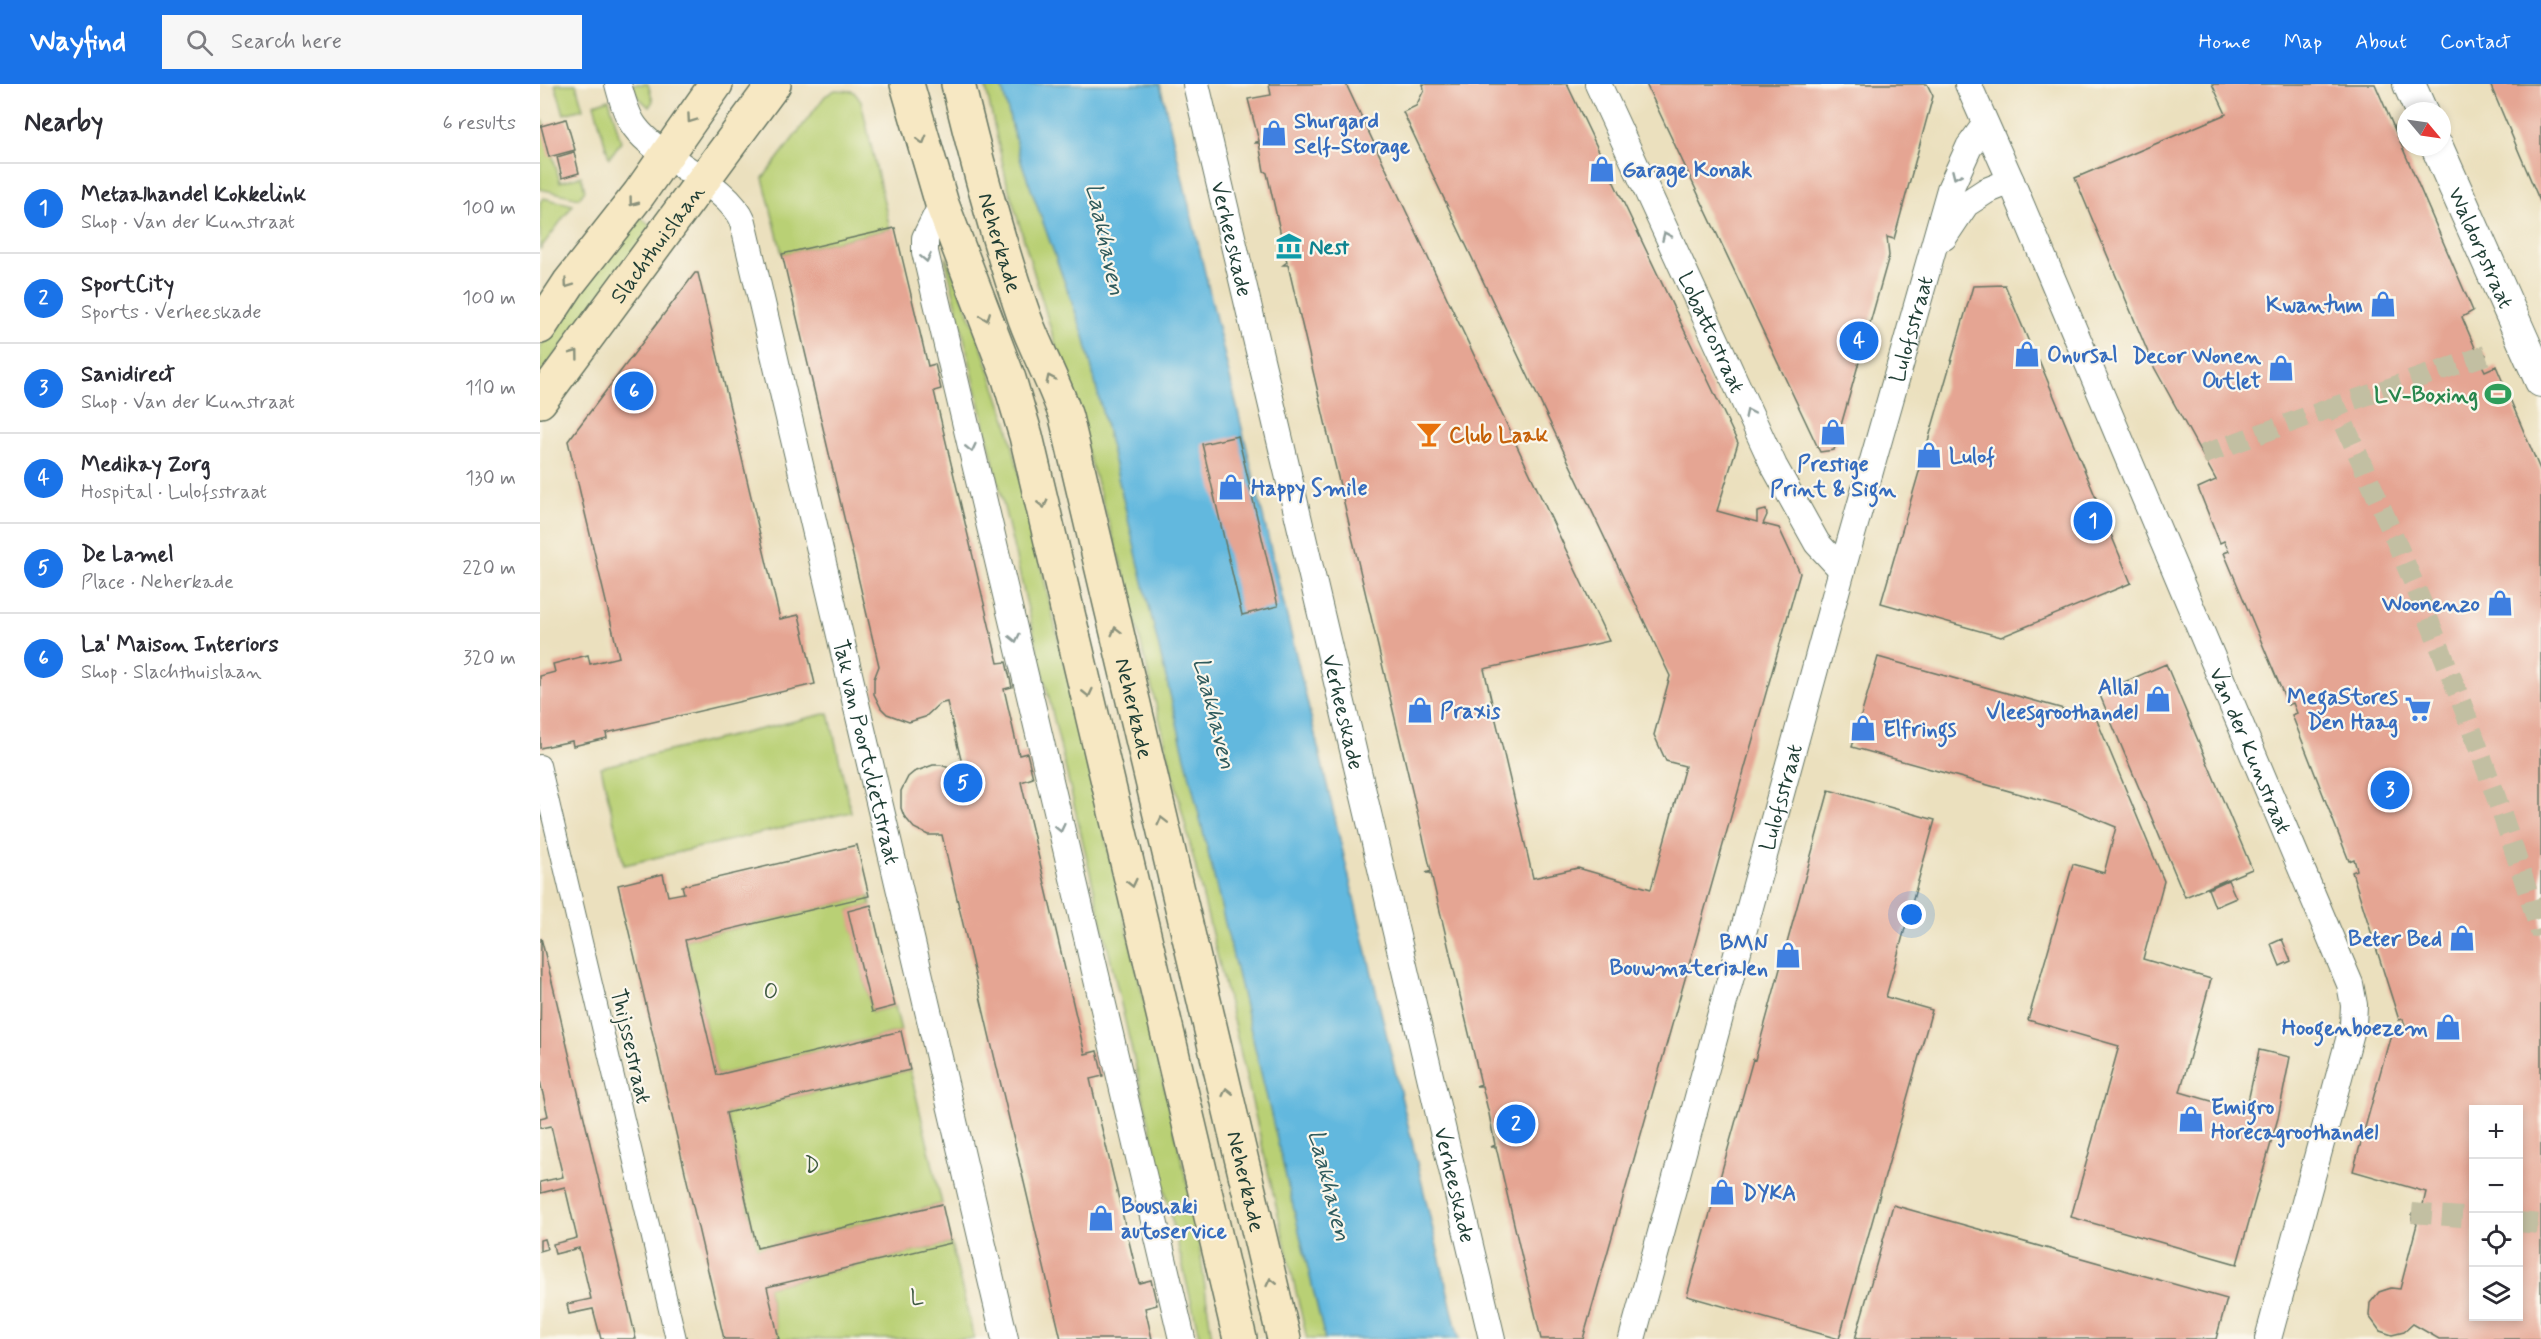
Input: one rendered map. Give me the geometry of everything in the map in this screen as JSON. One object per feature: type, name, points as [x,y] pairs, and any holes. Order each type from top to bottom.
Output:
[{"type":"main road","name":"Slachthuislaan","points":[[540,327],[568,283],[628,208],[716,84]]},
{"type":"main road","name":"Slachthuislaan","points":[[540,401],[774,84]]},
{"type":"main road","name":"Neherkade","points":[[907,84],[942,204],[1009,379],[1026,436],[1240,1339]]},
{"type":"main road","name":"Neherkade","points":[[958,84],[984,189],[1001,245],[1034,342],[1066,417],[1284,1339]]},
{"type":"street","name":"Tak van Poortvlietstraat","points":[[618,84],[631,122],[637,130],[732,205],[743,222],[1005,1339]]},
{"type":"street","name":"Verheeskade","points":[[1196,84],[1492,1339]]},
{"type":"street","name":"Lobattostraat","points":[[1598,84],[1774,466],[1817,543],[1842,570]]},
{"type":"street","name":"Van der Kunstraat","points":[[1968,84],[2011,181],[2352,994],[2353,1024],[2268,1339]]},
{"type":"street","points":[[2409,84],[2417,102]]},
{"type":"street","name":"Lulofsstraat","points":[[1632,1339],[1842,570],[1950,189],[1969,147],[1985,125]]},
{"type":"street","name":"Waldorpstraat","points":[[2441,156],[2541,381]]},
{"type":"street","name":"Lulofsstraat","points":[[1933,254],[1966,204],[1986,191],[2011,181]]},
{"type":"street","name":"Neherkade","points":[[942,204],[927,232],[925,252],[1182,1339]]},
{"type":"street","name":"Thijssestraat","points":[[540,765],[676,1339]]},
{"type":"green space","points":[[555,84],[576,84],[583,109],[564,114]]},
{"type":"green space","points":[[632,84],[648,84],[653,101],[649,107],[637,96]]},
{"type":"green space","points":[[985,84],[1001,84],[1021,161],[1084,336],[1325,1339],[1307,1339],[1234,1024],[1123,570],[1007,183]]},
{"type":"green space","points":[[835,90],[853,91],[861,101],[890,229],[782,254],[763,178],[825,96]]},
{"type":"green space","points":[[609,99],[621,142],[609,158],[594,104]]},
{"type":"green space","points":[[540,121],[543,121],[560,182],[581,176],[585,190],[579,198],[540,189]]},
{"type":"green space","points":[[543,198],[573,205],[540,249],[540,202]]},
{"type":"green space","points":[[639,217],[652,227],[540,375],[542,343]]},
{"type":"green space","points":[[947,258],[976,331],[1007,422],[1196,1221],[1212,1339],[1200,1339]]},
{"type":"green space","points":[[829,713],[851,812],[624,865],[601,767]]},
{"type":"green space","name":"O","points":[[869,896],[871,905],[849,911],[872,1012],[895,1006],[901,1031],[717,1075],[685,940]]},
{"type":"green space","name":"D","points":[[910,1070],[942,1204],[757,1248],[726,1113]]},
{"type":"green space","name":"L","points":[[951,1243],[974,1339],[779,1339],[767,1287]]},
{"type":"water","name":"Laakhaven","points":[[1001,84],[1160,84],[1459,1339],[1325,1339],[1084,336],[1021,161]]},
{"type":"building","points":[[1269,84],[1346,84],[1609,641],[1484,669],[1533,878],[1578,868],[1651,889],[1685,766],[1666,761],[1654,735],[1670,676],[1403,112],[1416,106],[1424,90],[1423,84],[1567,84],[1738,443],[1717,511],[1757,522],[1757,512],[1766,510],[1767,515],[1763,524],[1779,528],[1800,573],[1583,1339],[1541,1339],[1496,1147],[1491,1147],[1495,1145],[1489,1114],[1482,1086],[1476,1086],[1481,1084],[1431,873],[1426,873],[1431,871],[1288,265],[1283,265],[1287,262],[1267,173],[1264,171],[1259,143],[1254,143],[1259,141],[1248,99],[1271,95]]},
{"type":"building","points":[[1646,84],[1927,84],[1933,96],[1894,239],[1887,237],[1889,256],[1834,450],[1820,452]]},
{"type":"building","name":"MegaStores Den Haag","points":[[2212,84],[2375,84],[2397,135],[2397,156],[2406,156],[2473,311],[2462,317],[2476,350],[2481,350],[2486,355],[2482,365],[2485,371],[2496,366],[2541,472],[2541,1339],[2439,1339],[2413,1324],[2404,1332],[2392,1335],[2380,1331],[2369,1316],[2370,1303],[2379,1292],[2391,1288],[2400,1289],[2417,1224],[2412,1220],[2412,1213],[2422,1209],[2426,1192],[2353,1171],[2391,1034],[2406,1030],[2403,1019],[2399,1020],[2352,872],[2357,870],[2354,859],[2349,861],[2292,715],[2297,713],[2293,703],[2288,705],[2224,553],[2229,551],[2224,541],[2220,543],[2198,488],[2216,480],[2154,367],[2075,178],[2226,114]]},
{"type":"building","points":[[2490,84],[2541,84],[2541,204]]},
{"type":"building","points":[[566,119],[575,150],[549,157],[541,126]]},
{"type":"building","points":[[574,152],[579,173],[562,178],[557,157]]},
{"type":"building","points":[[895,228],[928,366],[935,364],[941,389],[934,391],[998,663],[1006,662],[1012,687],[1004,689],[1019,755],[1027,753],[1033,778],[1021,782],[1085,1054],[1097,1051],[1103,1076],[1090,1079],[1139,1283],[1151,1280],[1157,1305],[1145,1308],[1152,1339],[1061,1339],[942,835],[928,835],[914,828],[904,816],[901,808],[901,791],[908,777],[914,772],[933,765],[955,770],[963,768],[947,702],[939,704],[925,717],[909,722],[887,714],[874,694],[874,679],[879,666],[782,254]]},
{"type":"building","points":[[695,273],[698,273],[780,619],[799,615],[815,684],[606,733],[607,738],[573,746],[572,741],[540,748],[540,676],[555,672],[553,664],[588,655],[590,664],[619,657],[568,441]]},
{"type":"building","points":[[2005,285],[2037,361],[2039,360],[2131,583],[2001,637],[1881,603],[1973,286]]},
{"type":"building","name":"Happy Smile","points":[[1238,436],[1278,606],[1242,615],[1202,444]]},
{"type":"building","points":[[1878,657],[2096,718],[2164,881],[2143,959],[2211,979],[2180,1092],[2246,1111],[2259,1050],[2290,1057],[2278,1118],[2237,1264],[2071,1217],[2119,1046],[2028,1020],[2073,864],[2104,873],[2116,827],[2070,808],[1852,747]]},
{"type":"building","points":[[2166,664],[2252,869],[2185,897],[2099,693]]},
{"type":"building","points":[[1829,790],[1935,820],[1886,997],[1932,1010],[1839,1339],[1687,1296]]},
{"type":"building","points":[[857,845],[869,896],[685,940],[717,1075],[901,1031],[910,1070],[726,1113],[757,1248],[942,1204],[951,1243],[767,1287],[779,1339],[724,1339],[618,885],[663,874],[668,896],[684,893],[682,886]]},
{"type":"building","points":[[2228,880],[2236,898],[2215,907],[2208,889]]},
{"type":"building","points":[[871,905],[895,1006],[872,1012],[848,911]]},
{"type":"building","points":[[541,938],[636,1339],[601,1339],[593,1309],[569,1314],[567,1304],[591,1299],[579,1248],[555,1254],[553,1244],[577,1238],[565,1187],[541,1193],[540,1182],[563,1177],[551,1126],[540,1128],[540,1118],[548,1116],[540,1081]]},
{"type":"building","points":[[2282,939],[2291,961],[2280,966],[2271,944]]},
{"type":"building","points":[[1893,1205],[2227,1299],[2216,1339],[1855,1339]]},
{"type":"building","points":[[544,1239],[547,1249],[540,1251],[540,1240]]},
{"type":"tunnel","points":[[2486,355],[2336,406],[2394,536],[2473,733],[2541,935]]},
{"type":"tunnel","points":[[2202,455],[2336,406]]},
{"type":"tunnel","points":[[2412,1213],[2469,1218]]},
{"type":"tunnel","points":[[2523,1222],[2541,1224]]},
{"type":"place","name":"Shurgard Self-Storage","points":[[1274,133]]},
{"type":"place","name":"Garage Konak","points":[[1602,169]]},
{"type":"place","name":"Nest","points":[[1289,246]]},
{"type":"place","name":"Kwantum","points":[[2383,304]]},
{"type":"place","name":"Medikay Zorg","points":[[1859,341]]},
{"type":"place","name":"Onursal","points":[[2027,354]]},
{"type":"place","name":"Decor Wonen Outlet","points":[[2281,368]]},
{"type":"place","name":"La' Maison Interiors","points":[[634,391]]},
{"type":"place","name":"LV-Boxing","points":[[2498,394]]},
{"type":"place","name":"Prestige Print & Sign","points":[[1833,432]]},
{"type":"place","name":"Club Laak","points":[[1429,434]]},
{"type":"place","name":"Lulof","points":[[1929,455]]},
{"type":"place","name":"Happy Smile","points":[[1231,487]]},
{"type":"place","name":"Metaalhandel Kokkelink","points":[[2093,521]]},
{"type":"place","name":"Woonenzo","points":[[2500,603]]},
{"type":"place","name":"Allal Vleesgroothandel","points":[[2158,699]]},
{"type":"place","name":"MegaStores Den Haag","points":[[2418,709]]},
{"type":"place","name":"Praxis","points":[[1420,710]]},
{"type":"place","name":"Elfrings","points":[[1863,728]]},
{"type":"place","name":"De Lamel","points":[[963,783]]},
{"type":"place","name":"Sanidirect","points":[[2390,790]]},
{"type":"place","name":"Beter Bed","points":[[2462,938]]},
{"type":"place","name":"BMN Bouwmaterialen","points":[[1788,955]]},
{"type":"place","name":"Hoogenboezem","points":[[2448,1027]]},
{"type":"place","name":"Emigro Horecagroothandel","points":[[2191,1119]]},
{"type":"place","name":"SportCity","points":[[1516,1124]]},
{"type":"place","name":"DYKA","points":[[1722,1192]]},
{"type":"place","name":"Boushaki autoservice","points":[[1101,1218]]}]
